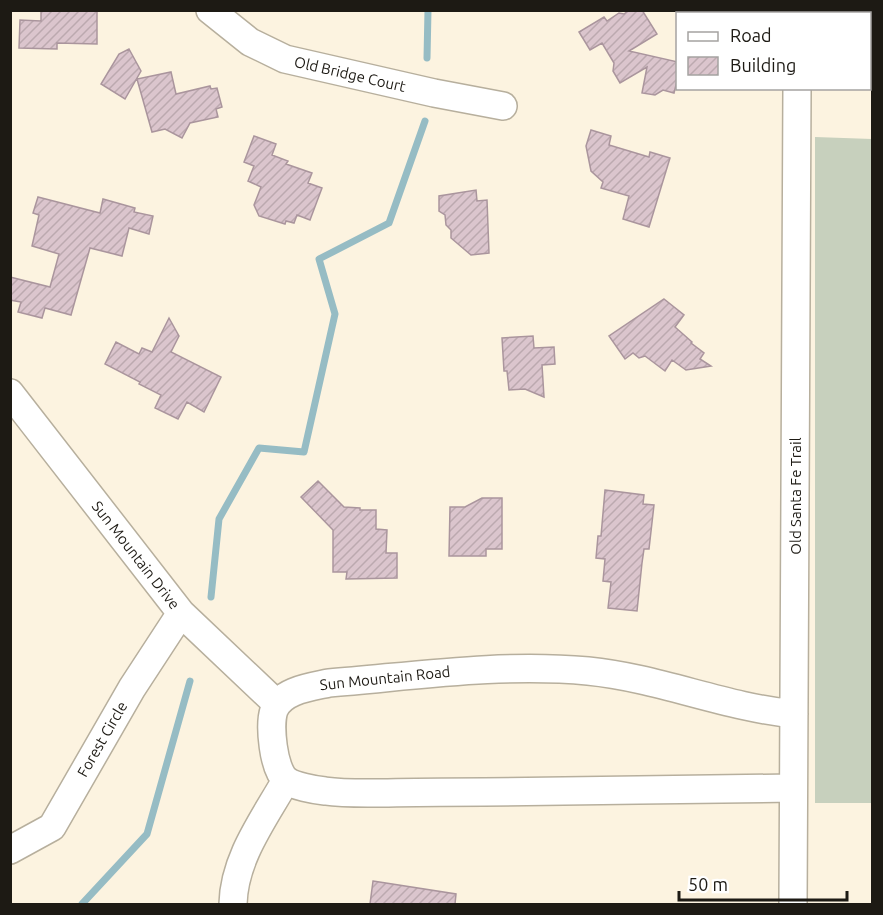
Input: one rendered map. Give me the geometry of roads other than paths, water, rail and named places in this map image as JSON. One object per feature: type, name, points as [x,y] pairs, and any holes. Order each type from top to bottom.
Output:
[{"type":"street","name":"Old Bridge Court","points":[[210,10],[250,42],[285,59],[434,93],[503,106]]},
{"type":"street","name":"Old Santa Fe Trail","points":[[794,904],[797,90]]},
{"type":"street","name":"Sun Mountain Drive","points":[[10,393],[181,613],[277,704]]},
{"type":"street","name":"Forest Circle","points":[[10,850],[52,827],[132,688],[181,613]]},
{"type":"street","name":"Sun Mountain Road","points":[[277,704],[291,693],[329,683],[466,670],[528,668],[589,671],[633,678],[762,711],[794,714]]},
{"type":"street","points":[[277,704],[272,715],[276,764],[286,780],[304,787],[326,791],[362,793],[793,788]]},
{"type":"street","points":[[233,904],[243,855],[286,780]]},
{"type":"waterway","points":[[427,58],[428,10]]},
{"type":"waterway","points":[[211,597],[219,519],[259,448],[304,452],[335,314],[319,259],[389,223],[425,121]]},
{"type":"waterway","points":[[82,904],[147,834],[190,681]]}]
